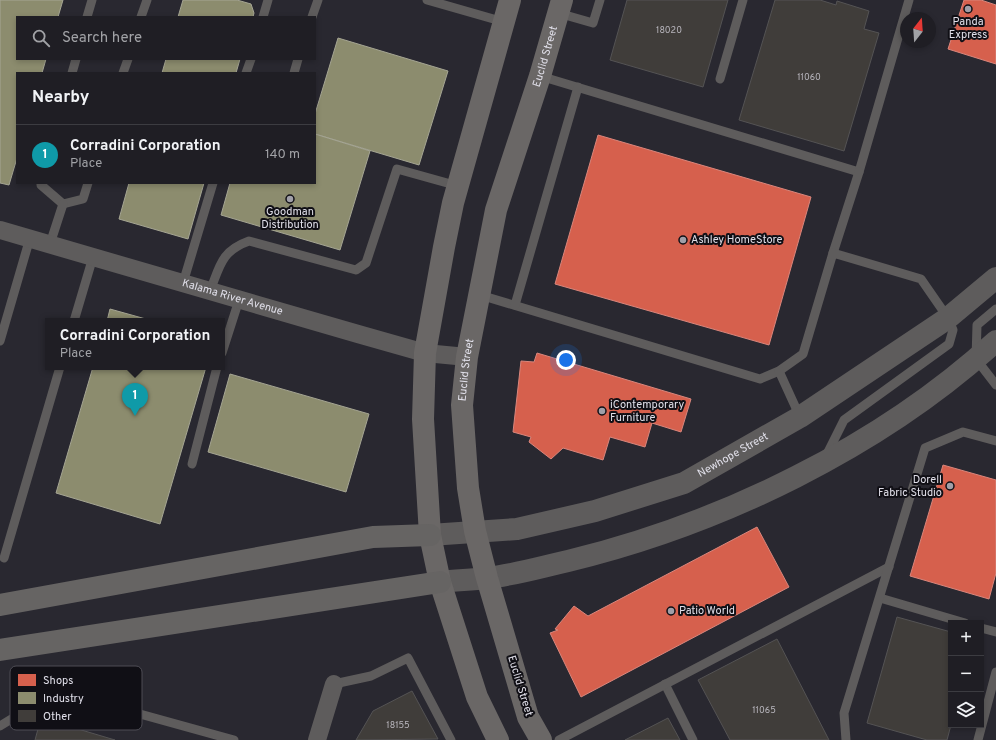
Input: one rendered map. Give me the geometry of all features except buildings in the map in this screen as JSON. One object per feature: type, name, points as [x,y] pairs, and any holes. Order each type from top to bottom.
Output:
[{"type":"highway","points":[[0,605],[374,537],[430,535]]},
{"type":"highway","points":[[0,650],[440,582]]},
{"type":"main road","points":[[498,740],[477,697],[440,582],[430,535],[423,419],[426,353],[436,288],[458,186],[510,0]]},
{"type":"main road","name":"Euclid Street","points":[[541,740],[528,717],[486,578],[475,531],[468,488],[462,405],[467,357],[496,210],[540,76],[560,7]]},
{"type":"street","name":"Kalama River Avenue","points":[[0,230],[426,353],[467,357]]},
{"type":"street","name":"Newhope Street","points":[[430,535],[517,529],[595,510],[684,483],[800,416],[948,318],[996,278]]},
{"type":"street","points":[[440,582],[486,578],[520,572],[604,552],[669,532],[790,480],[906,413],[976,359],[996,341]]},
{"type":"street","points":[[317,740],[334,684]]},
{"type":"lane","points":[[87,16],[92,0]]},
{"type":"lane","points":[[141,16],[147,0]]},
{"type":"lane","points":[[263,16],[268,0]]},
{"type":"lane","points":[[312,16],[318,0]]},
{"type":"lane","points":[[427,0],[504,22]]},
{"type":"lane","points":[[560,7],[593,23],[600,0]]},
{"type":"lane","points":[[720,79],[743,0]]},
{"type":"lane","points":[[480,295],[760,379],[779,371],[804,354],[909,0]]},
{"type":"lane","points":[[72,72],[76,60]]},
{"type":"lane","points":[[123,72],[128,60]]},
{"type":"lane","points":[[246,72],[251,60]]},
{"type":"lane","points":[[294,72],[298,60]]},
{"type":"lane","points":[[540,76],[859,172]]},
{"type":"lane","points":[[515,305],[578,87]]},
{"type":"lane","points":[[210,291],[222,259],[235,246],[249,241],[356,270],[366,263],[397,169],[458,186]]},
{"type":"lane","points":[[41,184],[63,204]]},
{"type":"lane","points":[[63,204],[83,199],[88,184]]},
{"type":"lane","points":[[182,283],[213,184]]},
{"type":"lane","points":[[50,244],[63,204]]},
{"type":"lane","points":[[0,341],[30,238]]},
{"type":"lane","points":[[822,462],[844,420],[949,344],[953,330],[948,318],[921,279],[833,253]]},
{"type":"lane","points":[[75,318],[93,257]]},
{"type":"lane","points":[[225,344],[239,300]]},
{"type":"lane","points":[[996,309],[977,325],[976,359],[996,385]]},
{"type":"lane","points":[[4,558],[59,370]]},
{"type":"lane","points":[[192,464],[217,370]]},
{"type":"lane","points":[[779,371],[800,416]]},
{"type":"lane","points":[[846,740],[844,713],[925,448],[963,432],[996,441]]},
{"type":"lane","points":[[559,740],[889,567]]},
{"type":"lane","points":[[880,598],[955,620]]},
{"type":"lane","points":[[984,629],[996,632]]},
{"type":"lane","points":[[334,684],[371,676],[408,658],[451,740]]},
{"type":"lane","points":[[978,740],[996,672]]},
{"type":"lane","points":[[665,684],[694,740]]},
{"type":"lane","points":[[142,715],[234,740]]},
{"type":"lane","points":[[0,726],[10,720]]},
{"type":"place","name":"Panda Express","points":[[968,9]]},
{"type":"place","name":"Goodman Distribution","points":[[290,199]]},
{"type":"place","name":"Ashley HomeStore","points":[[683,240]]},
{"type":"place","name":"iContemporary Furniture","points":[[602,411]]},
{"type":"place","name":"Corradini Corporation","points":[[135,416]]},
{"type":"place","name":"Dorell Fabric Studio","points":[[950,486]]},
{"type":"place","name":"Patio World","points":[[671,611]]}]
